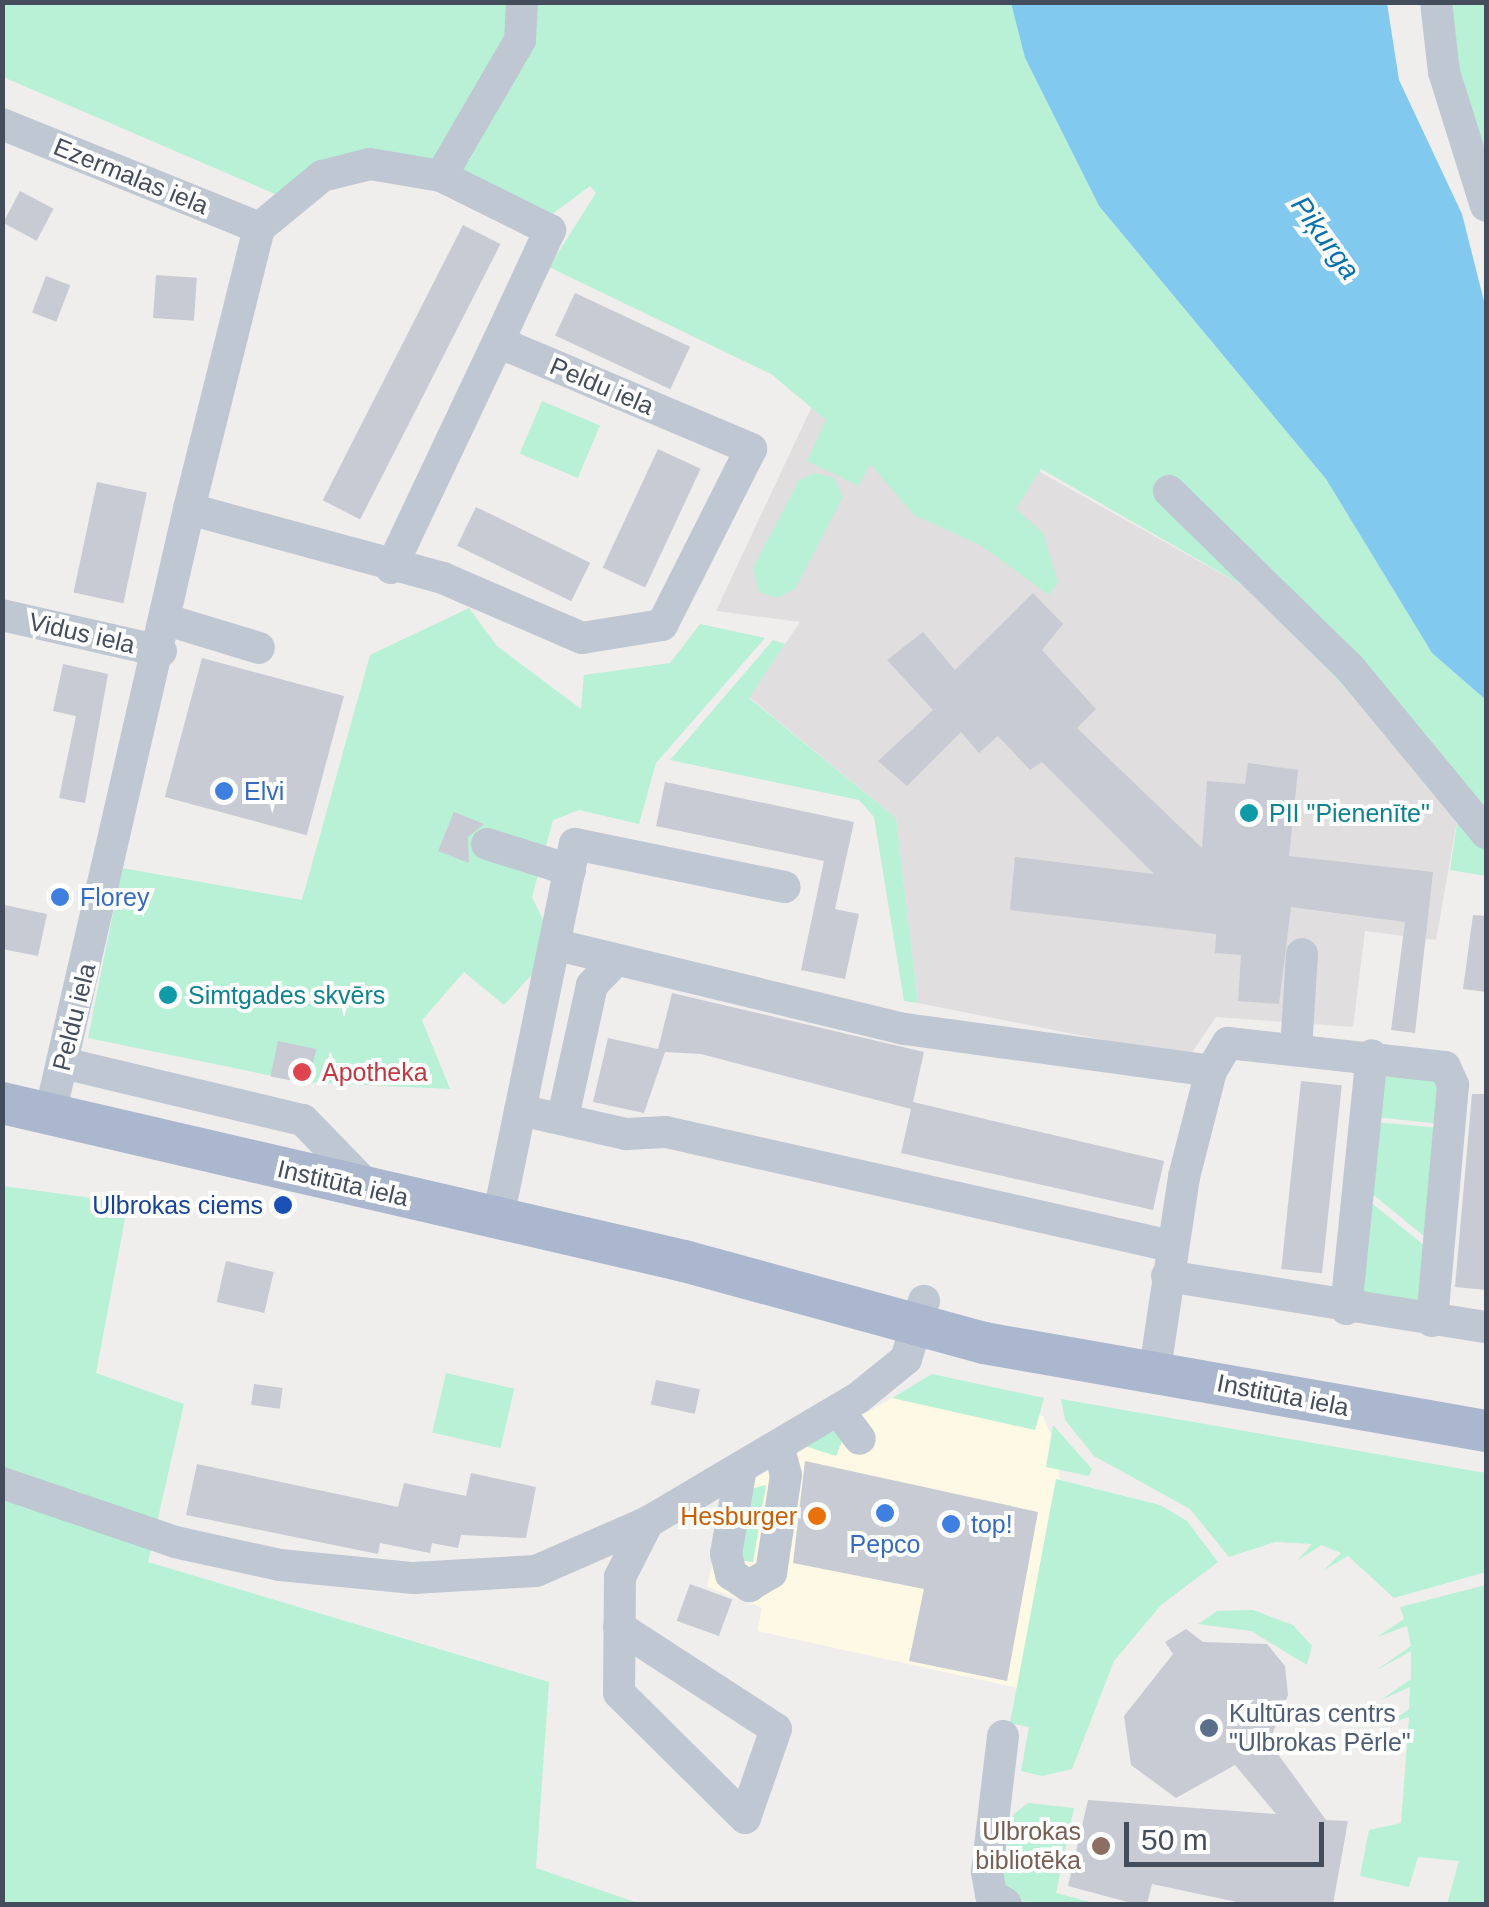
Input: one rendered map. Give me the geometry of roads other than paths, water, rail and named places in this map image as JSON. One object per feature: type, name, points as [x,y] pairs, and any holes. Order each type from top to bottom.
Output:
[{"type":"main road","name":"Institūta iela","points":[[2,1103],[921,1314],[988,1315],[1081,1354],[1486,1430]]},
{"type":"street","points":[[1436,2],[1444,72],[1486,206]]},
{"type":"street","points":[[441,176],[520,40],[516,4]]},
{"type":"street","name":"Ezermalas iela","points":[[2,124],[259,228]]},
{"type":"street","points":[[259,228],[322,176],[370,164],[441,176],[550,230],[391,568]]},
{"type":"street","name":"Peldu iela","points":[[50,1114],[259,228]]},
{"type":"street","name":"Peldu iela","points":[[190,509],[391,568],[443,578],[582,638],[662,624],[751,450],[498,342]]},
{"type":"street","points":[[1169,491],[1350,668],[1486,833]]},
{"type":"street","name":"Vidus iela","points":[[2,614],[259,648]]},
{"type":"street","points":[[487,844],[786,887]]},
{"type":"street","points":[[498,1218],[573,857]]},
{"type":"street","points":[[557,944],[905,1029],[1212,1071]]},
{"type":"street","points":[[1296,1049],[1302,954]]},
{"type":"street","points":[[563,1117],[592,984],[615,961]]},
{"type":"street","points":[[1155,1369],[1169,1261],[1212,1071],[1228,1043],[1372,1055],[1445,1067],[1453,1085],[1432,1321]]},
{"type":"street","points":[[1346,1309],[1372,1055]]},
{"type":"street","points":[[63,1064],[303,1120],[371,1190]]},
{"type":"street","points":[[520,1110],[1169,1261],[1346,1309],[1486,1327]]},
{"type":"street","points":[[2,1483],[116,1511],[280,1565],[413,1578],[536,1571],[648,1522],[838,1410],[906,1359],[921,1314]]},
{"type":"street","points":[[838,1410],[860,1439]]},
{"type":"street","points":[[741,1468],[726,1554],[731,1574],[749,1586],[771,1573],[786,1475],[778,1446]]},
{"type":"street","points":[[620,1627],[776,1729],[745,1818],[619,1693],[620,1577],[648,1522]]},
{"type":"street","points":[[995,1901],[1003,1736]]},
{"type":"water","name":"Piķurga","points":[[1011,3],[1387,3],[1399,80],[1462,214],[1486,309],[1486,700],[1432,653],[1326,479],[1099,206],[1025,58]]},
{"type":"place","name":"Elvi","points":[[224,791]]},
{"type":"place","name":"PII \"Pienenīte\"","points":[[1249,813]]},
{"type":"place","name":"Florey","points":[[60,897]]},
{"type":"place","name":"Simtgades skvērs","points":[[168,995]]},
{"type":"place","name":"Apotheka","points":[[302,1072]]},
{"type":"place","name":"Ulbrokas ciems","points":[[283,1205]]},
{"type":"place","name":"Pepco","points":[[885,1513]]},
{"type":"place","name":"Hesburger","points":[[817,1516]]},
{"type":"place","name":"top!","points":[[951,1524]]},
{"type":"place","name":"Kultūras centrs \"Ulbrokas Pērle\"","points":[[1209,1728]]},
{"type":"place","name":"Ulbrokas bibliotēka","points":[[1101,1846]]}]
